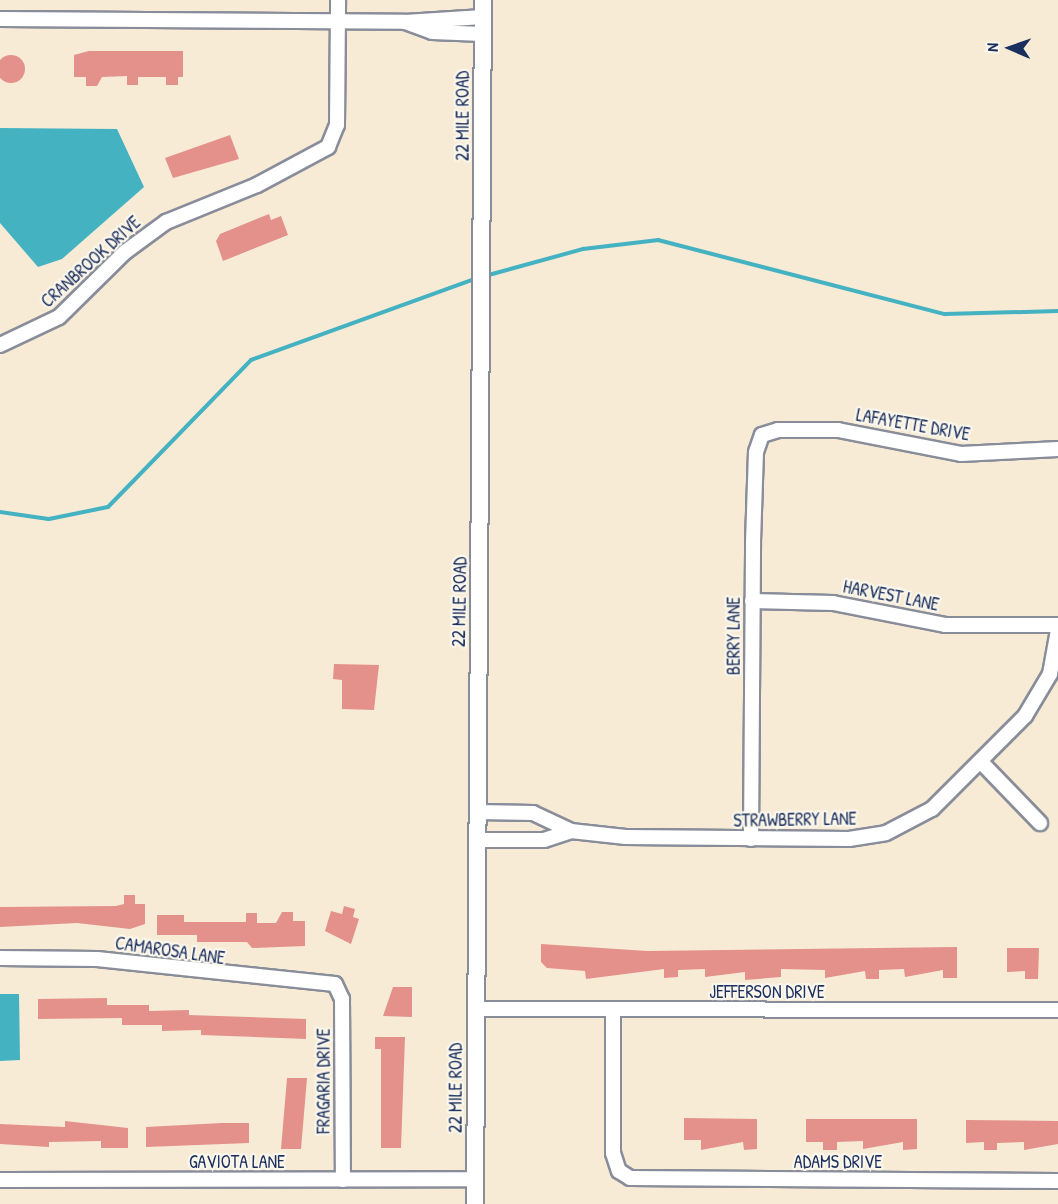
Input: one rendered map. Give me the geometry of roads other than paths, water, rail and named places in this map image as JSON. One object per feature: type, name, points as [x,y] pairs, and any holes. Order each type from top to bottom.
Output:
[{"type":"street","points":[[338,0],[338,20]]},
{"type":"street","points":[[0,19],[405,22],[432,33],[483,17]]},
{"type":"street","name":"22 MILE ROAD","points":[[475,1204],[483,292],[483,17]]},
{"type":"street","name":"CRANBROOK DRIVE","points":[[0,345],[59,317],[125,252],[166,222],[257,185],[333,141],[338,20]]},
{"type":"street","name":"LAFAYETTE DRIVE","points":[[762,435],[778,430],[838,430],[976,454],[1058,449]]},
{"type":"street","name":"BERRY LANE","points":[[751,839],[756,452],[762,435]]},
{"type":"street","name":"HARVEST LANE","points":[[753,601],[832,603],[945,625],[1058,625]]},
{"type":"street","name":"STRAWBERRY LANE","points":[[478,840],[544,840],[571,831],[751,839],[849,839],[886,832],[932,809],[981,762],[1040,697],[1058,630]]},
{"type":"street","points":[[981,762],[1040,823]]},
{"type":"street","name":"STRAWBERRY LANE","points":[[478,812],[533,813],[571,831]]},
{"type":"street","name":"CAMAROSA LANE","points":[[0,958],[97,959],[335,984]]},
{"type":"street","name":"FRAGARIA DRIVE","points":[[335,984],[342,999],[343,1179]]},
{"type":"street","name":"JEFFERSON DRIVE","points":[[476,1009],[1058,1010]]},
{"type":"street","name":"ADAMS DRIVE","points":[[613,1010],[613,1154],[619,1171],[638,1179],[1058,1181]]},
{"type":"street","name":"GAVIOTA LANE","points":[[0,1180],[475,1179]]},
{"type":"water","points":[[0,128],[117,129],[144,187],[62,259],[38,267],[0,223]]},
{"type":"water","points":[[0,994],[19,994],[20,1060],[0,1061]]},
{"type":"waterway","points":[[485,276],[583,249],[658,240],[945,314],[1058,311]]},
{"type":"waterway","points":[[0,512],[49,519],[108,507],[251,360],[478,278]]}]
